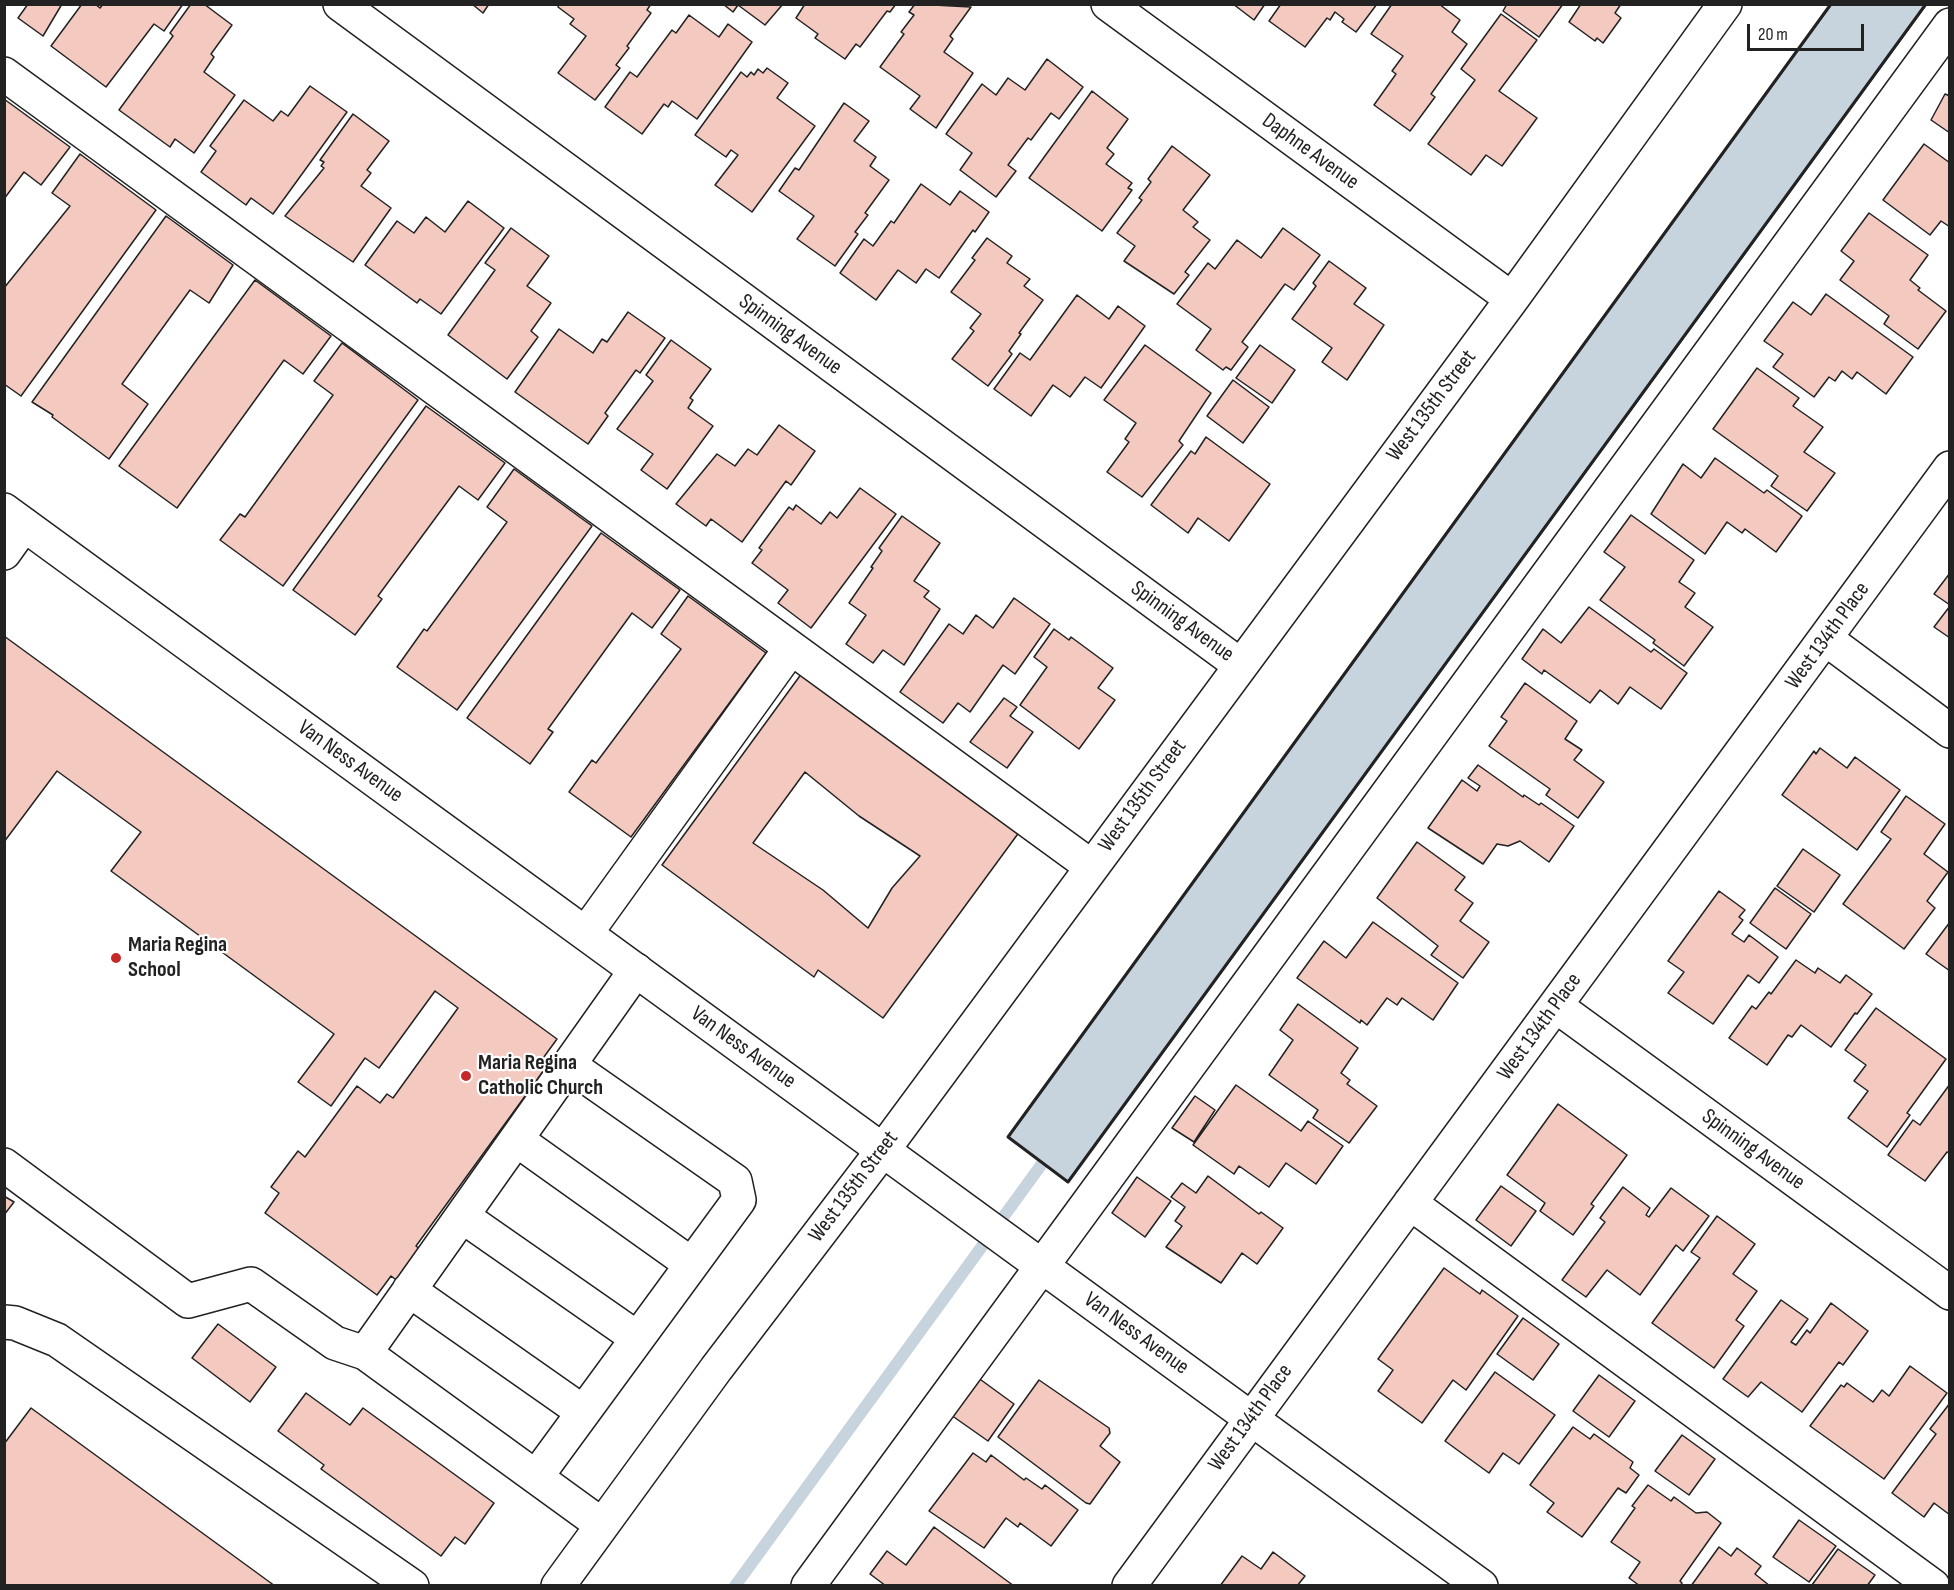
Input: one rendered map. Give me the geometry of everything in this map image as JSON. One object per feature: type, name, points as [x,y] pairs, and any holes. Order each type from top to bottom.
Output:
[{"type":"street","name":"Spinning Avenue","points":[[340,4],[1240,665]]},
{"type":"street","name":"Daphne Avenue","points":[[1108,4],[1512,299]]},
{"type":"street","name":"West 135th Street","points":[[558,1586],[716,1369],[883,1150],[1512,299],[1725,4]]},
{"type":"street","points":[[808,1586],[1030,1257],[1950,25]]},
{"type":"street","points":[[4,74],[1092,867]]},
{"type":"street","name":"West 134th Place","points":[[1129,1586],[1950,468]]},
{"type":"street","points":[[4,553],[14,517]]},
{"type":"street","name":"Van Ness Avenue","points":[[14,517],[1481,1586]]},
{"type":"street","points":[[1826,639],[1950,731]]},
{"type":"street","points":[[586,933],[791,648]]},
{"type":"street","points":[[365,1353],[636,970]]},
{"type":"street","name":"Spinning Avenue","points":[[1556,1006],[1950,1293]]},
{"type":"street","points":[[536,1477],[739,1200],[735,1181],[569,1065]]},
{"type":"street","points":[[516,1140],[691,1264]]},
{"type":"street","points":[[4,1165],[188,1301],[251,1284],[335,1343],[365,1353],[602,1525]]},
{"type":"street","points":[[1410,1203],[1933,1586]]},
{"type":"street","points":[[462,1216],[637,1338]]},
{"type":"street","points":[[410,1290],[583,1412]]},
{"type":"street","points":[[4,1322],[15,1323],[57,1340],[412,1586]]},
{"type":"shaded area","points":[[1831,5],[1926,5],[1068,1182],[1008,1137]]},
{"type":"building","points":[[28,4],[62,4],[43,36],[18,18]]},
{"type":"building","points":[[82,4],[95,4],[100,8],[103,4],[183,4],[164,31],[154,24],[106,87],[51,46]]},
{"type":"building","points":[[191,4],[204,4],[232,25],[211,54],[214,57],[204,72],[235,95],[194,153],[175,139],[170,147],[119,110],[173,36],[170,33]]},
{"type":"building","points":[[472,4],[489,4],[483,13]]},
{"type":"building","points":[[559,4],[651,4],[647,10],[651,13],[616,65],[620,68],[595,100],[558,73],[586,36],[570,24],[574,19],[558,7]]},
{"type":"building","points":[[723,4],[783,4],[765,25],[738,5],[733,12]]},
{"type":"building","points":[[805,4],[896,4],[890,12],[887,11],[860,47],[856,44],[845,59],[815,38],[818,34],[796,18]]},
{"type":"building","points":[[915,4],[971,7],[950,36],[953,39],[944,52],[973,73],[936,128],[910,109],[920,96],[880,67],[904,34],[901,32],[914,15],[909,12]]},
{"type":"building","points":[[1233,4],[1265,4],[1254,20]]},
{"type":"building","points":[[1281,4],[1377,4],[1356,32],[1342,22],[1344,19],[1335,12],[1330,20],[1327,18],[1305,47],[1269,21]]},
{"type":"building","points":[[1392,4],[1439,4],[1460,20],[1452,32],[1467,44],[1431,94],[1435,97],[1410,131],[1374,105],[1396,74],[1392,71],[1403,56],[1371,34]]},
{"type":"building","points":[[1507,4],[1563,4],[1539,37],[1503,11]]},
{"type":"building","points":[[1581,4],[1621,4],[1615,13],[1621,18],[1603,43],[1597,38],[1595,41],[1569,22]]},
{"type":"building","points":[[1501,14],[1537,40],[1499,91],[1537,118],[1502,166],[1486,155],[1471,175],[1428,144],[1475,80],[1461,69]]},
{"type":"building","points":[[689,15],[719,37],[728,24],[752,42],[697,119],[672,101],[668,107],[664,104],[642,134],[605,107],[630,72],[637,77],[672,30],[676,33]]},
{"type":"building","points":[[1047,59],[1083,87],[1059,119],[1051,113],[1031,140],[1028,138],[1008,165],[1016,171],[996,197],[960,170],[972,153],[946,134],[982,84],[996,95],[1008,78],[1025,90]]},
{"type":"building","points":[[767,68],[788,83],[777,98],[815,126],[752,212],[715,185],[738,155],[731,150],[726,157],[695,135],[741,72],[747,77],[751,72],[754,75],[758,69],[763,73]]},
{"type":"building","points":[[310,86],[347,112],[273,214],[251,198],[246,205],[201,172],[216,151],[210,146],[244,100],[273,121],[281,111],[288,116]]},
{"type":"building","points":[[1092,91],[1128,119],[1107,148],[1114,154],[1106,164],[1132,183],[1128,188],[1132,190],[1102,231],[1029,178]]},
{"type":"building","points":[[1945,94],[1950,96],[1950,133],[1931,120]]},
{"type":"building","points":[[4,99],[70,147],[41,185],[24,172],[4,199]]},
{"type":"building","points":[[844,103],[869,121],[854,141],[876,157],[870,166],[889,180],[865,213],[868,215],[855,232],[858,234],[835,266],[797,239],[814,216],[779,191],[795,168],[799,170]]},
{"type":"building","points":[[353,114],[389,141],[367,170],[371,173],[361,186],[391,208],[353,262],[285,216],[324,168],[321,166],[324,162],[320,160]]},
{"type":"building","points":[[1924,144],[1950,163],[1950,227],[1941,221],[1930,235],[1883,200]]},
{"type":"building","points":[[1172,146],[1210,175],[1183,210],[1198,222],[1193,227],[1210,240],[1185,272],[1189,275],[1174,294],[1124,261],[1135,246],[1117,233],[1142,200],[1139,198],[1151,182],[1148,179]]},
{"type":"building","points":[[80,154],[156,210],[21,396],[4,384],[4,288],[70,206],[52,193]]},
{"type":"building","points":[[921,184],[950,205],[960,191],[989,212],[975,232],[973,230],[939,278],[926,269],[916,283],[898,270],[876,300],[840,273],[864,239],[873,246],[891,221],[894,223]]},
{"type":"building","points":[[468,201],[504,228],[441,314],[420,299],[417,303],[365,265],[397,221],[414,233],[426,217],[445,232]]},
{"type":"building","points":[[1869,213],[1928,255],[1910,280],[1920,288],[1918,290],[1946,311],[1918,349],[1884,324],[1889,316],[1840,280],[1854,261],[1841,251]]},
{"type":"building","points":[[166,216],[233,265],[209,303],[190,290],[122,384],[148,404],[109,459],[52,417],[53,415],[32,402]]},
{"type":"building","points":[[511,228],[549,256],[527,286],[551,303],[531,331],[538,337],[507,379],[448,335],[495,270],[485,263]]},
{"type":"building","points":[[1283,228],[1320,255],[1294,290],[1285,284],[1242,342],[1248,347],[1231,370],[1226,367],[1223,370],[1196,350],[1211,329],[1177,304],[1208,263],[1215,269],[1237,240],[1261,258]]},
{"type":"building","points":[[987,238],[1012,256],[1007,263],[1030,279],[1024,286],[1043,300],[1019,333],[1021,334],[1009,351],[1012,354],[988,386],[952,359],[974,331],[970,328],[981,314],[951,292],[975,260],[972,258]]},
{"type":"building","points":[[1329,261],[1366,288],[1354,304],[1384,325],[1347,380],[1322,362],[1332,348],[1292,319],[1316,286],[1313,283]]},
{"type":"building","points":[[255,280],[331,336],[303,374],[284,360],[177,508],[119,466]]},
{"type":"building","points":[[1826,294],[1913,357],[1886,394],[1857,372],[1852,379],[1842,371],[1835,381],[1829,377],[1814,397],[1773,367],[1783,354],[1764,341],[1793,302],[1811,315]]},
{"type":"building","points":[[1077,295],[1109,319],[1118,306],[1145,326],[1101,388],[1085,377],[1070,397],[1053,385],[1031,416],[994,389],[1020,353],[1030,360]]},
{"type":"building","points":[[628,312],[665,338],[640,373],[636,370],[605,413],[608,416],[588,444],[515,392],[559,329],[593,353],[602,339],[607,342]]},
{"type":"building","points":[[671,340],[711,369],[690,398],[693,400],[688,408],[713,426],[667,489],[641,470],[653,454],[617,429],[653,381],[646,375]]},
{"type":"building","points":[[342,343],[418,400],[283,586],[220,540],[240,514],[245,517],[333,395],[314,381]]},
{"type":"building","points":[[1145,345],[1211,393],[1179,441],[1183,445],[1142,497],[1107,472],[1129,442],[1125,439],[1136,423],[1104,400]]},
{"type":"building","points":[[1260,345],[1295,370],[1272,403],[1236,378]]},
{"type":"building","points":[[1757,368],[1799,398],[1793,406],[1823,427],[1804,452],[1835,473],[1807,511],[1771,486],[1778,476],[1713,429]]},
{"type":"building","points":[[1233,380],[1269,407],[1243,443],[1207,416]]},
{"type":"building","points":[[426,406],[505,463],[478,500],[459,486],[378,596],[382,599],[355,635],[293,590]]},
{"type":"building","points":[[779,425],[815,451],[791,485],[786,481],[742,542],[711,519],[706,526],[676,504],[717,454],[735,466],[748,449],[757,455]]},
{"type":"building","points":[[1206,437],[1270,484],[1229,541],[1198,518],[1188,533],[1151,505],[1191,451],[1195,454]]},
{"type":"building","points":[[1715,458],[1764,493],[1767,490],[1802,516],[1776,552],[1745,529],[1742,533],[1727,522],[1705,554],[1651,514],[1683,464],[1701,478]]},
{"type":"building","points":[[514,469],[592,526],[457,710],[397,667],[424,629],[427,631],[507,522],[487,507]]},
{"type":"building","points":[[860,488],[896,514],[811,628],[778,603],[788,590],[752,563],[762,550],[759,548],[789,507],[793,510],[796,505],[821,524],[830,512],[837,518]]},
{"type":"building","points":[[1631,515],[1694,560],[1679,582],[1695,593],[1685,607],[1713,627],[1684,666],[1653,643],[1655,640],[1600,600],[1625,567],[1604,552]]},
{"type":"building","points":[[902,516],[940,543],[914,581],[929,591],[924,597],[940,609],[904,665],[883,650],[873,663],[846,644],[866,615],[849,603],[873,568],[871,567],[882,551],[879,548]]},
{"type":"building","points":[[601,533],[680,590],[652,628],[632,613],[548,729],[553,732],[530,764],[467,718]]},
{"type":"building","points":[[1950,573],[1950,605],[1934,594]]},
{"type":"building","points":[[688,596],[766,653],[631,837],[569,792],[592,760],[596,763],[681,649],[661,634]]},
{"type":"building","points":[[1014,598],[1050,624],[1015,674],[1003,665],[970,712],[958,703],[943,723],[900,692],[949,624],[963,634],[976,615],[993,628]]},
{"type":"building","points":[[1950,606],[1950,638],[1934,627]]},
{"type":"building","points":[[1589,607],[1651,652],[1654,649],[1687,673],[1661,709],[1630,687],[1618,704],[1600,690],[1590,703],[1544,670],[1542,674],[1522,659],[1543,629],[1561,643]]},
{"type":"building","points":[[1054,629],[1069,640],[1071,637],[1113,668],[1098,688],[1115,700],[1079,749],[1020,705],[1047,667],[1034,657]]},
{"type":"building","points":[[4,636],[557,1039],[541,1061],[547,1066],[416,1246],[422,1251],[399,1282],[391,1276],[377,1295],[265,1213],[279,1193],[271,1187],[298,1151],[305,1157],[357,1086],[380,1103],[387,1094],[393,1098],[458,1008],[435,991],[379,1068],[365,1058],[331,1106],[298,1082],[334,1034],[111,871],[141,832],[57,771],[4,842]]},
{"type":"building","points":[[802,673],[1020,831],[883,1018],[818,970],[814,977],[662,865]],"holes":[[[805,772],[859,816],[920,856],[892,888],[868,928],[823,890],[753,843]]]},
{"type":"building","points":[[1525,683],[1577,721],[1565,739],[1582,750],[1574,760],[1604,782],[1578,818],[1546,795],[1550,789],[1489,746],[1507,721],[1501,717]]},
{"type":"building","points":[[1004,698],[1017,707],[1010,716],[1033,732],[1007,768],[970,742]]},
{"type":"building","points":[[1820,748],[1847,768],[1855,757],[1900,790],[1857,850],[1782,795],[1814,751],[1816,754]]},
{"type":"building","points":[[1478,765],[1523,797],[1524,795],[1539,805],[1541,803],[1574,826],[1549,862],[1520,841],[1508,846],[1497,844],[1483,864],[1428,828],[1462,780],[1477,791],[1480,786],[1468,778]]},
{"type":"building","points":[[1906,796],[1945,824],[1924,854],[1948,872],[1927,901],[1935,908],[1904,949],[1843,904],[1891,839],[1881,832]]},
{"type":"building","points":[[1417,842],[1465,877],[1455,890],[1473,903],[1460,921],[1489,942],[1463,978],[1431,955],[1438,946],[1377,898]]},
{"type":"building","points":[[1803,849],[1840,875],[1814,912],[1777,886]]},
{"type":"building","points":[[1775,888],[1811,914],[1786,949],[1750,923]]},
{"type":"building","points":[[1719,891],[1745,910],[1739,917],[1743,920],[1732,934],[1744,942],[1749,935],[1778,957],[1759,983],[1748,975],[1713,1024],[1668,993],[1684,972],[1668,961]]},
{"type":"building","points":[[1373,922],[1458,983],[1433,1020],[1402,998],[1397,1005],[1387,998],[1367,1025],[1361,1020],[1360,1023],[1297,978],[1324,941],[1346,958]]},
{"type":"building","points":[[1950,922],[1950,971],[1926,954]]},
{"type":"building","points":[[1796,960],[1815,973],[1818,968],[1840,983],[1846,975],[1872,994],[1857,1014],[1855,1013],[1831,1047],[1801,1025],[1792,1037],[1788,1035],[1767,1065],[1729,1038],[1752,1006],[1756,1009],[1769,992],[1771,994]]},
{"type":"building","points":[[1298,1004],[1358,1048],[1341,1073],[1350,1080],[1347,1084],[1377,1106],[1349,1143],[1313,1118],[1318,1110],[1269,1075],[1293,1040],[1280,1030]]},
{"type":"building","points":[[1876,1008],[1946,1059],[1907,1113],[1910,1115],[1887,1147],[1848,1118],[1868,1091],[1854,1081],[1866,1065],[1845,1050]]},
{"type":"building","points":[[1950,1084],[1950,1153],[1947,1152],[1925,1181],[1888,1155],[1913,1120],[1920,1125]]},
{"type":"building","points":[[1236,1085],[1301,1131],[1308,1121],[1343,1146],[1316,1184],[1286,1163],[1269,1187],[1239,1166],[1234,1174],[1193,1145]]},
{"type":"building","points":[[1195,1096],[1215,1110],[1194,1142],[1172,1128]]},
{"type":"building","points":[[1558,1104],[1627,1155],[1591,1204],[1594,1206],[1573,1235],[1540,1211],[1545,1203],[1507,1175]]},
{"type":"building","points":[[1208,1176],[1259,1214],[1261,1212],[1283,1228],[1257,1264],[1242,1253],[1221,1283],[1166,1247],[1182,1226],[1175,1221],[1185,1207],[1171,1197],[1182,1183],[1196,1193]]},
{"type":"building","points":[[1137,1177],[1171,1201],[1145,1237],[1112,1213]]},
{"type":"building","points":[[1501,1186],[1536,1211],[1511,1246],[1476,1220]]},
{"type":"building","points":[[1623,1187],[1650,1208],[1646,1215],[1649,1217],[1671,1188],[1709,1216],[1683,1251],[1676,1245],[1640,1295],[1607,1270],[1586,1297],[1562,1280],[1605,1222],[1600,1218]]},
{"type":"building","points":[[4,1196],[14,1202],[4,1215]]},
{"type":"building","points":[[1717,1216],[1755,1244],[1733,1274],[1757,1291],[1736,1320],[1744,1326],[1714,1368],[1652,1323],[1700,1258],[1691,1252]]},
{"type":"building","points":[[1444,1268],[1480,1294],[1482,1290],[1518,1316],[1466,1390],[1453,1380],[1422,1423],[1378,1391],[1393,1370],[1378,1359]]},
{"type":"building","points":[[1781,1300],[1808,1319],[1791,1342],[1796,1345],[1807,1330],[1810,1333],[1831,1303],[1868,1331],[1843,1365],[1839,1362],[1802,1412],[1761,1382],[1748,1397],[1723,1379]]},
{"type":"building","points":[[1523,1318],[1559,1344],[1533,1380],[1497,1354]]},
{"type":"building","points":[[218,1324],[276,1367],[250,1402],[192,1358]]},
{"type":"building","points":[[1910,1366],[1947,1393],[1884,1479],[1810,1426],[1841,1385],[1844,1387],[1847,1383],[1873,1402],[1882,1390],[1889,1396]]},
{"type":"building","points":[[1495,1372],[1555,1415],[1519,1464],[1503,1453],[1489,1473],[1445,1441]]},
{"type":"building","points":[[1599,1375],[1635,1401],[1609,1437],[1573,1411]]},
{"type":"building","points":[[977,1377],[1014,1404],[988,1441],[951,1415]]},
{"type":"building","points":[[1039,1380],[1109,1428],[1110,1433],[1100,1446],[1120,1462],[1090,1504],[998,1437]]},
{"type":"building","points":[[306,1393],[350,1425],[363,1408],[494,1503],[465,1544],[455,1537],[441,1556],[321,1469],[324,1465],[278,1431]]},
{"type":"building","points":[[1950,1403],[1950,1515],[1934,1503],[1924,1517],[1892,1493],[1936,1434],[1930,1429]]},
{"type":"building","points":[[31,1408],[275,1586],[4,1586],[4,1444]]},
{"type":"building","points":[[1573,1427],[1590,1439],[1594,1434],[1633,1462],[1630,1468],[1639,1475],[1626,1493],[1618,1488],[1582,1537],[1547,1512],[1554,1503],[1530,1485]]},
{"type":"building","points":[[1682,1435],[1715,1459],[1689,1495],[1655,1471]]},
{"type":"building","points":[[973,1453],[986,1462],[991,1455],[1024,1480],[1026,1478],[1042,1489],[1045,1485],[1078,1510],[1051,1546],[1020,1523],[1018,1527],[1006,1518],[984,1548],[929,1511]]},
{"type":"building","points":[[1648,1485],[1671,1501],[1674,1497],[1696,1513],[1707,1512],[1721,1523],[1680,1581],[1682,1583],[1680,1586],[1640,1586],[1629,1578],[1640,1562],[1611,1542],[1635,1508],[1632,1506]]},
{"type":"building","points":[[1799,1520],[1836,1546],[1809,1582],[1773,1557]]},
{"type":"building","points":[[934,1527],[1014,1586],[886,1586],[870,1574],[887,1551],[906,1565]]},
{"type":"building","points":[[1719,1547],[1731,1556],[1737,1548],[1761,1566],[1755,1574],[1770,1586],[1691,1586]]},
{"type":"building","points":[[1838,1549],[1875,1575],[1867,1586],[1812,1585]]},
{"type":"building","points":[[1273,1552],[1305,1576],[1297,1586],[1220,1586],[1242,1556],[1261,1569]]},
{"type":"waterway","points":[[735,1586],[1052,1150]]},
{"type":"wall","points":[[1831,4],[1008,1137],[1068,1182],[1926,4]]},
{"type":"place","name":"Maria Regina School","points":[[116,958]]},
{"type":"place","name":"Maria Regina Catholic Church","points":[[466,1076]]}]
